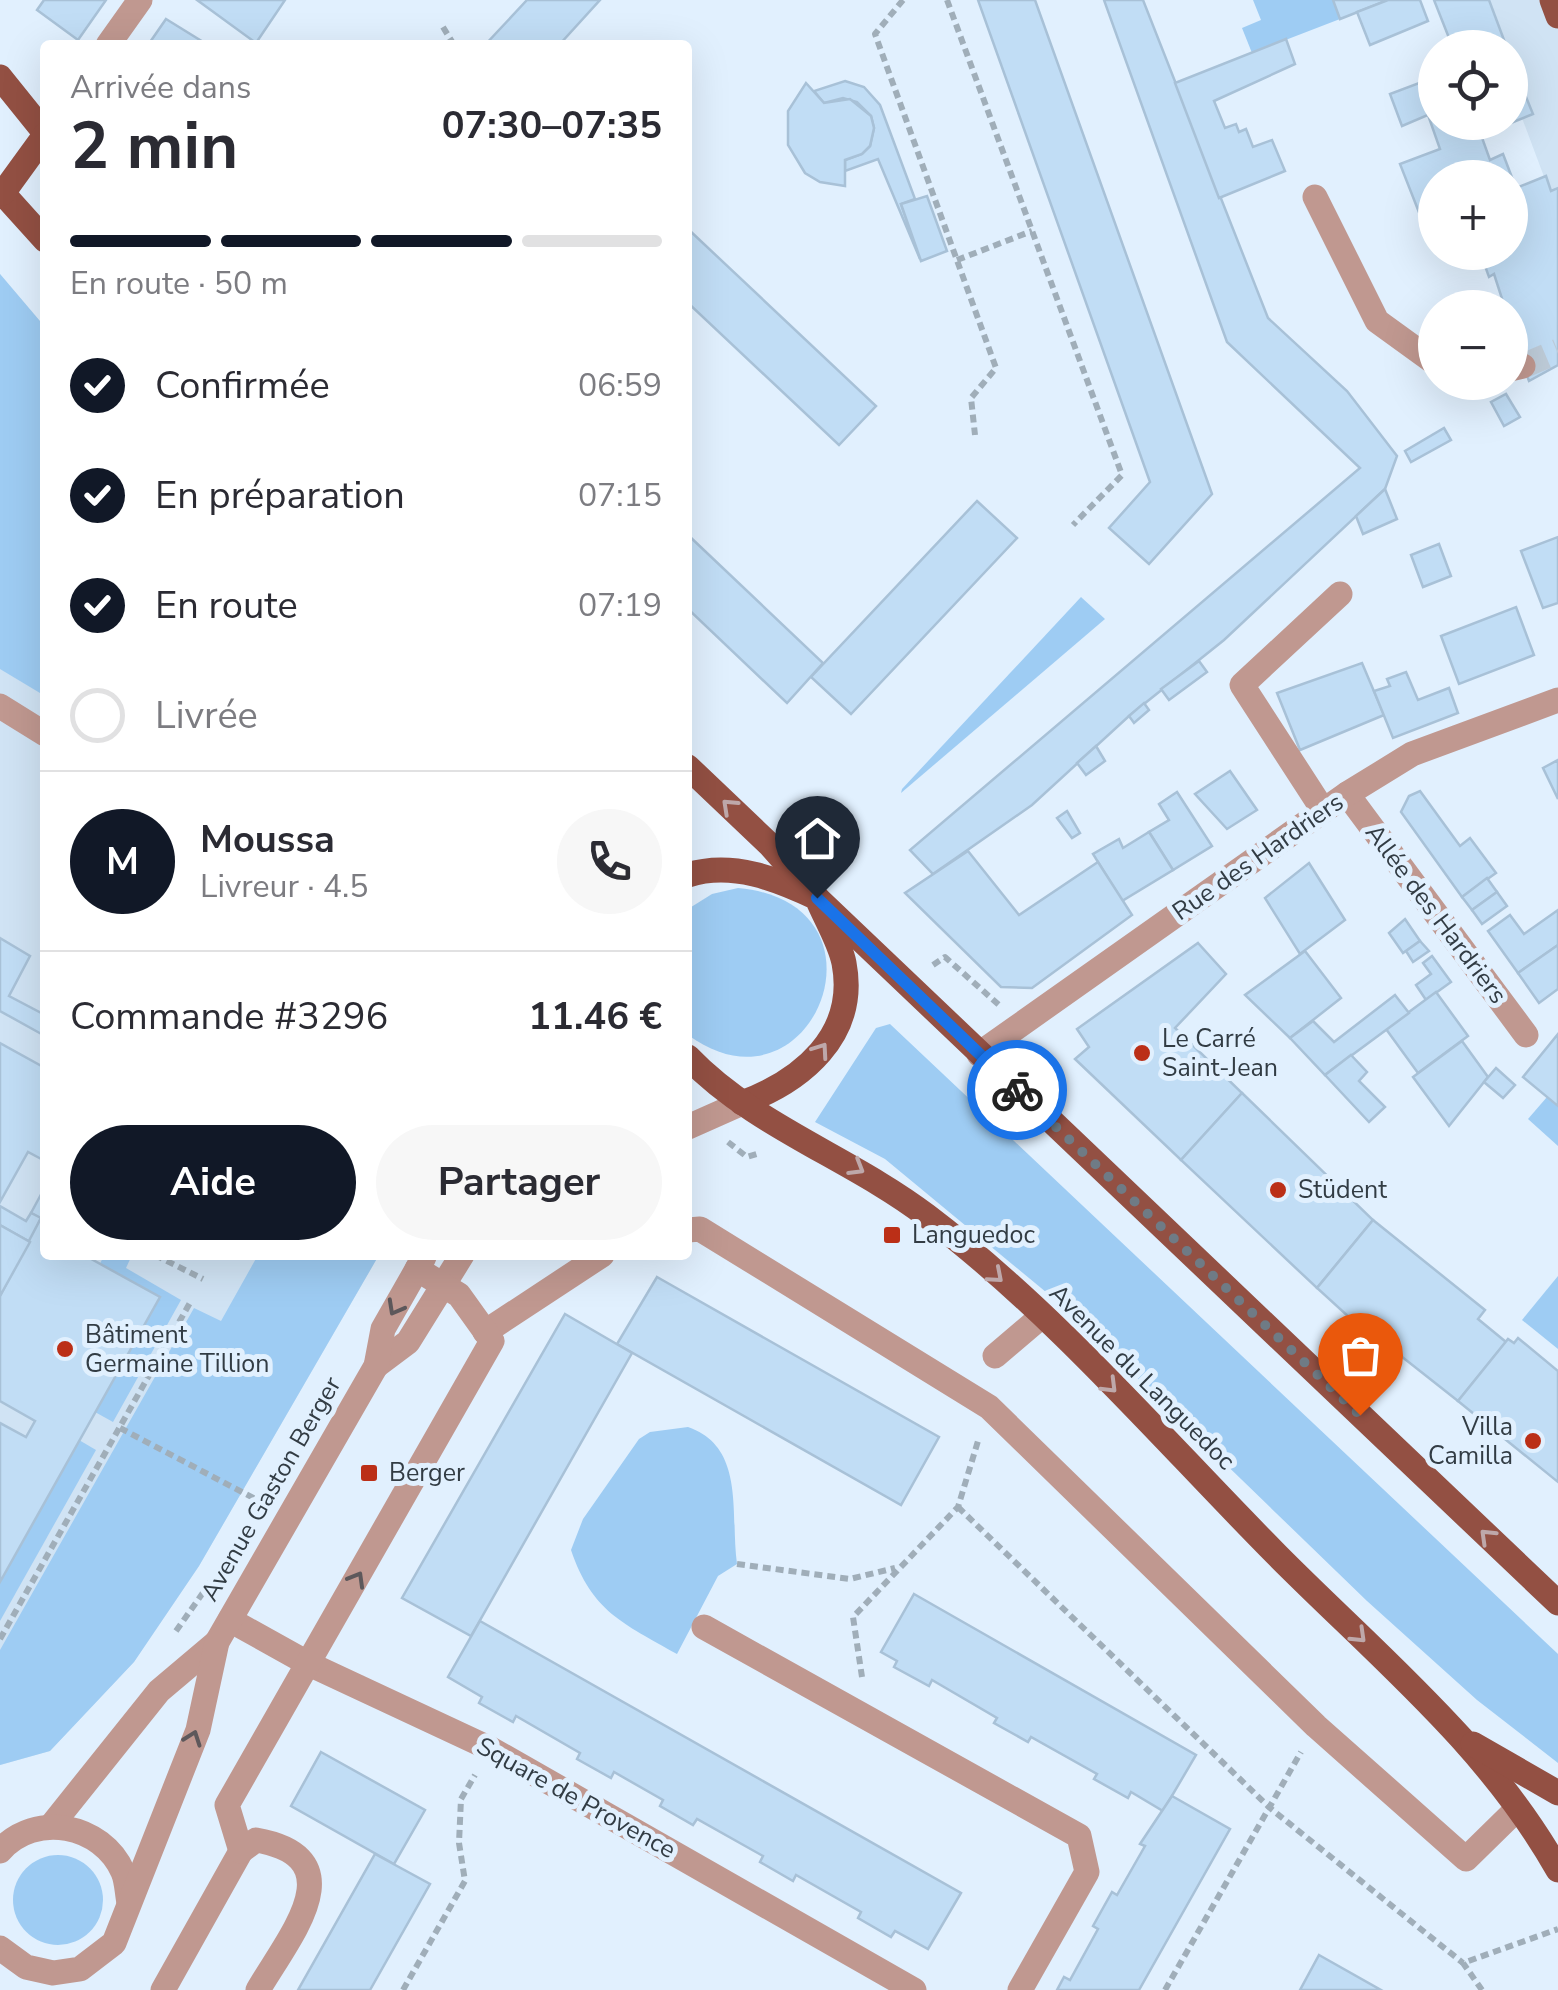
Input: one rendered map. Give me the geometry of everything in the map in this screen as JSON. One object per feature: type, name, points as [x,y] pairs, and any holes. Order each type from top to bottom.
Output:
[{"type":"main road","points":[[1552,0],[1558,16]]},
{"type":"main road","points":[[0,77],[40,128]]},
{"type":"main road","points":[[40,141],[2,191],[40,234]]},
{"type":"main road","points":[[692,771],[979,1054],[1556,1597]]},
{"type":"main road","points":[[692,874],[736,871],[777,878],[817,898],[844,963],[844,1004],[828,1040],[805,1071],[782,1088],[742,1102]]},
{"type":"main road","name":"Avenue du Languedoc","points":[[692,1059],[742,1102],[860,1169],[928,1216],[1042,1316],[1465,1739],[1558,1870]]},
{"type":"main road","name":"Avenue du Languedoc","points":[[1465,1739],[1558,1793]]},
{"type":"street","points":[[112,40],[140,0]]},
{"type":"street","points":[[1315,197],[1377,321],[1418,351]]},
{"type":"street","points":[[1323,810],[1242,685],[1340,594]]},
{"type":"street","name":"Rue des Hardriers","points":[[979,1054],[1323,810],[1412,754],[1558,700]]},
{"type":"street","points":[[0,706],[40,731]]},
{"type":"street","name":"Allée des Hardriers","points":[[1347,794],[1526,1035]]},
{"type":"street","points":[[692,1125],[742,1102]]},
{"type":"street","points":[[692,1230],[700,1229],[989,1406],[1316,1726],[1466,1858],[1517,1809]]},
{"type":"street","name":"Avenue Gaston Berger","points":[[376,1366],[408,1342],[459,1260]]},
{"type":"street","points":[[485,1332],[594,1260]]},
{"type":"street","points":[[242,1850],[228,1805],[492,1341],[458,1295],[421,1262]]},
{"type":"street","name":"Avenue Gaston Berger","points":[[58,1990],[114,1944],[198,1730],[224,1632],[376,1366],[383,1330],[421,1262]]},
{"type":"street","points":[[995,1356],[1042,1316]]},
{"type":"street","points":[[704,1627],[1078,1836],[1087,1872],[1020,1990]]},
{"type":"street","name":"Avenue Gaston Berger","points":[[0,1851],[40,1828],[159,1691],[224,1632]]},
{"type":"street","name":"Square de Provence","points":[[224,1632],[309,1664],[491,1749],[914,1990]]},
{"type":"street","points":[[0,1820],[81,1831],[107,1848],[124,1873],[129,1903]]},
{"type":"street","points":[[163,1990],[242,1850],[256,1840],[276,1844],[303,1860],[312,1876],[309,1900],[258,1990]]},
{"type":"street","points":[[0,1948],[26,1967],[53,1974],[80,1969]]},
{"type":"path","points":[[904,0],[875,34],[996,368],[970,398],[975,435]]},
{"type":"path","points":[[947,0],[1122,475],[1073,525]]},
{"type":"path","points":[[443,26],[451,40]]},
{"type":"path","points":[[957,260],[1032,230]]},
{"type":"path","points":[[165,1260],[203,1279]]},
{"type":"path","points":[[0,1639],[191,1301]]},
{"type":"path","points":[[860,1714],[863,1662],[853,1617],[958,1507],[989,1406]]},
{"type":"path","points":[[120,1428],[261,1502],[252,1516]]},
{"type":"path","points":[[958,1507],[1270,1808],[1463,1962],[1482,1990]]},
{"type":"path","points":[[737,1564],[850,1579],[896,1568]]},
{"type":"path","points":[[1165,1990],[1316,1726]]},
{"type":"path","points":[[403,1990],[465,1881],[459,1843],[461,1799],[491,1749]]},
{"type":"path","points":[[1463,1962],[1558,1929]]},
{"type":"shaded area","points":[[1253,0],[1333,0],[1340,19],[1252,53],[1242,28],[1261,20]]},
{"type":"shaded area","points":[[1478,0],[1558,0],[1558,214],[1528,134],[1528,30],[1489,30]]},
{"type":"shaded area","points":[[0,274],[40,321],[40,1260],[376,1260],[199,1566],[134,1662],[50,1751],[0,1765]]},
{"type":"shaded area","points":[[0,274],[40,321],[40,693],[0,669]]},
{"type":"shaded area","points":[[1081,597],[1105,619],[901,793],[902,789]]},
{"type":"shaded area","points":[[738,888],[788,902],[816,930],[827,965],[821,1001],[801,1032],[771,1053],[732,1055],[692,1037],[692,906],[712,894]]},
{"type":"shaded area","points":[[890,1024],[1558,1654],[1558,1763],[1477,1700],[1367,1601],[1058,1302],[885,1159],[815,1122],[876,1028]]},
{"type":"shaded area","points":[[1547,1097],[1558,1106],[1558,1146],[1528,1119]]},
{"type":"shaded area","points":[[102,1260],[130,1260],[126,1268],[181,1300],[113,1422],[95,1412],[160,1297],[100,1264]]},
{"type":"shaded area","points":[[255,1260],[376,1260],[199,1566],[134,1662],[50,1751],[0,1765],[0,1650],[194,1308],[221,1321]]},
{"type":"shaded area","points":[[1558,1276],[1558,1349],[1522,1320]]},
{"type":"shaded area","points":[[688,1427],[719,1450],[727,1466],[732,1484],[737,1564],[718,1576],[677,1654],[612,1614],[589,1588],[571,1550],[583,1519],[639,1439],[650,1432]]},
{"type":"shaded area","points":[[79,1440],[96,1450],[0,1621],[0,1582]]},
{"type":"shaded area","points":[[58,1855],[75,1858],[90,1868],[100,1883],[100,1917],[90,1932],[75,1942],[58,1945],[41,1942],[26,1932],[16,1917],[13,1900],[16,1883],[26,1868],[41,1858]]},
{"type":"building","points":[[44,0],[106,0],[78,40],[37,10]]},
{"type":"building","points":[[197,0],[285,0],[258,40],[252,40]]},
{"type":"building","points":[[527,0],[600,0],[564,40],[490,40]]},
{"type":"building","points":[[978,0],[1035,0],[1212,494],[1149,564],[1109,528],[1150,482]]},
{"type":"building","points":[[1104,0],[1143,0],[1268,318],[1347,391],[1397,456],[1385,489],[1224,640],[1129,716],[1032,805],[933,874],[910,850],[1360,468],[1227,342]]},
{"type":"building","points":[[1333,0],[1388,0],[1340,19]]},
{"type":"building","points":[[1388,0],[1420,0],[1428,21],[1370,45],[1357,12]]},
{"type":"building","points":[[1434,0],[1489,0],[1500,30],[1446,30]]},
{"type":"building","points":[[166,19],[200,40],[151,40]]},
{"type":"building","points":[[1286,39],[1295,64],[1214,101],[1225,128],[1236,124],[1239,132],[1246,129],[1253,147],[1272,140],[1285,171],[1219,198],[1175,83]]},
{"type":"building","points":[[845,81],[864,87],[880,105],[915,199],[901,204],[920,259],[878,159],[845,171],[845,160],[862,154],[870,146],[874,128],[871,116],[857,102],[843,98],[824,103],[814,91]]},
{"type":"building","points":[[806,83],[824,103],[850,99],[871,116],[874,128],[870,146],[862,154],[845,160],[845,186],[820,182],[805,173],[788,145],[788,111]]},
{"type":"building","points":[[1418,83],[1418,119],[1402,126],[1390,94]]},
{"type":"building","points":[[1437,140],[1483,140],[1490,160],[1418,160],[1418,210],[1400,164],[1440,149]]},
{"type":"building","points":[[1546,176],[1551,191],[1558,188],[1558,365],[1529,381],[1528,290],[1499,290],[1494,274],[1489,277],[1486,270],[1528,270],[1528,183]]},
{"type":"building","points":[[927,196],[947,251],[921,261],[901,204]]},
{"type":"building","points":[[692,233],[876,406],[839,445],[692,307]]},
{"type":"building","points":[[1510,400],[1520,417],[1504,426],[1491,402]]},
{"type":"building","points":[[1444,428],[1451,440],[1411,462],[1405,451]]},
{"type":"building","points":[[1385,489],[1397,519],[1363,534],[1356,516]]},
{"type":"building","points":[[977,501],[1017,538],[851,714],[811,677]]},
{"type":"building","points":[[1558,537],[1558,603],[1543,608],[1521,551]]},
{"type":"building","points":[[692,539],[823,663],[787,703],[692,613]]},
{"type":"building","points":[[1439,544],[1451,576],[1423,587],[1411,555]]},
{"type":"building","points":[[1516,607],[1534,655],[1459,684],[1441,636]]},
{"type":"building","points":[[1199,661],[1207,672],[1169,700],[1161,689]]},
{"type":"building","points":[[1362,663],[1384,715],[1300,750],[1277,693]]},
{"type":"building","points":[[1406,672],[1418,700],[1449,688],[1458,713],[1393,738],[1374,691],[1390,686],[1387,679]]},
{"type":"building","points":[[1144,703],[1149,710],[1134,723],[1129,716]]},
{"type":"building","points":[[1096,746],[1105,761],[1086,775],[1077,763]]},
{"type":"building","points":[[1558,760],[1558,799],[1543,768]]},
{"type":"building","points":[[1230,771],[1257,810],[1227,829],[1195,794]]},
{"type":"building","points":[[1420,791],[1460,846],[1470,838],[1496,873],[1462,897],[1401,812],[1409,796]]},
{"type":"building","points":[[1177,792],[1212,846],[1173,870],[1149,832],[1169,820],[1159,804]]},
{"type":"building","points":[[1067,811],[1080,833],[1072,838],[1057,818]]},
{"type":"building","points":[[1149,832],[1173,870],[1122,901],[1093,854],[1119,839],[1123,848]]},
{"type":"building","points":[[968,851],[1019,915],[1098,862],[1132,915],[1032,988],[1001,987],[905,893]]},
{"type":"building","points":[[1309,863],[1345,920],[1300,954],[1265,898]]},
{"type":"building","points":[[1487,878],[1497,892],[1472,910],[1462,897]]},
{"type":"building","points":[[1497,892],[1507,906],[1482,924],[1472,910]]},
{"type":"building","points":[[1558,910],[1558,945],[1518,973],[1488,931],[1510,915],[1524,934]]},
{"type":"building","points":[[1405,919],[1420,941],[1403,953],[1389,933]]},
{"type":"building","points":[[0,938],[30,956],[9,996],[40,1012],[40,1033],[0,1011]]},
{"type":"building","points":[[1420,941],[1429,951],[1413,962],[1406,951]]},
{"type":"building","name":"Le Carré Saint-Jean","points":[[1198,943],[1226,974],[1175,1028],[1242,1093],[1181,1160],[1075,1059],[1089,1047],[1077,1029]]},
{"type":"building","points":[[1558,945],[1558,989],[1539,1003],[1518,973]]},
{"type":"building","points":[[1305,951],[1341,998],[1290,1038],[1245,995]]},
{"type":"building","points":[[1432,956],[1451,982],[1426,1000],[1416,985],[1431,974],[1423,963]]},
{"type":"building","points":[[1436,992],[1468,1036],[1418,1073],[1386,1029]]},
{"type":"building","points":[[1395,995],[1409,1013],[1325,1075],[1290,1038],[1313,1021],[1334,1042]]},
{"type":"building","points":[[1558,1034],[1558,1106],[1523,1077]]},
{"type":"building","points":[[1462,1041],[1488,1077],[1449,1126],[1413,1077]]},
{"type":"building","points":[[0,1043],[40,1065],[40,1158],[28,1152],[0,1202]]},
{"type":"building","points":[[1351,1055],[1367,1072],[1359,1081],[1385,1107],[1369,1122],[1325,1075]]},
{"type":"building","points":[[1496,1068],[1515,1085],[1503,1098],[1484,1082]]},
{"type":"building","name":"Stüdent","points":[[1242,1093],[1373,1220],[1317,1288],[1181,1160]]},
{"type":"building","points":[[40,1196],[40,1218],[31,1213]]},
{"type":"building","points":[[0,1206],[26,1221],[31,1213],[40,1218],[30,1242],[0,1225]]},
{"type":"building","name":"Bâtiment Germaine Tillion","points":[[40,1220],[40,1260],[93,1260],[160,1297],[0,1582],[0,1423],[26,1437],[35,1421],[0,1401],[0,1296]]},
{"type":"building","points":[[1373,1220],[1485,1310],[1478,1319],[1506,1342],[1458,1401],[1387,1345],[1393,1340],[1379,1328],[1372,1338],[1317,1288]]},
{"type":"building","points":[[0,1225],[30,1242],[0,1296]]},
{"type":"building","points":[[657,1277],[939,1437],[901,1505],[617,1344]]},
{"type":"building","points":[[565,1314],[632,1353],[471,1636],[402,1598]]},
{"type":"building","name":"Villa Camilla","points":[[1518,1338],[1558,1371],[1558,1482],[1458,1401],[1508,1339],[1514,1343]]},
{"type":"building","points":[[914,1594],[1196,1755],[1163,1811],[1131,1792],[1128,1798],[1094,1779],[1097,1774],[1031,1737],[1028,1742],[994,1723],[997,1718],[932,1680],[929,1686],[894,1667],[897,1661],[881,1652]]},
{"type":"building","points":[[480,1621],[961,1893],[928,1949],[895,1931],[891,1937],[858,1918],[861,1912],[796,1875],[793,1881],[760,1862],[763,1856],[697,1819],[693,1825],[660,1806],[663,1800],[614,1772],[611,1778],[577,1759],[580,1753],[516,1716],[513,1722],[479,1703],[482,1697],[448,1677]]},
{"type":"building","points":[[321,1752],[425,1810],[394,1864],[291,1806]]},
{"type":"building","points":[[1172,1796],[1230,1829],[1139,1990],[1057,1990],[1064,1977],[1070,1980],[1098,1929],[1093,1926],[1112,1892],[1117,1895],[1145,1846],[1140,1844]]},
{"type":"building","points":[[375,1854],[430,1884],[370,1990],[298,1990]]},
{"type":"building","points":[[1319,1955],[1381,1990],[1300,1990]]},
{"type":"tunnel","points":[[1528,364],[1558,351]]},
{"type":"way so far","points":[[1017,1090],[1360,1415]]},
{"type":"place","name":"Le Carré Saint-Jean","points":[[1142,1053]]},
{"type":"place","name":"Stüdent","points":[[1278,1190]]},
{"type":"place","name":"Languedoc","points":[[892,1235]]},
{"type":"place","name":"Bâtiment Germaine Tillion","points":[[65,1349]]},
{"type":"place","name":"Villa Camilla","points":[[1533,1441]]},
{"type":"place","name":"Berger","points":[[369,1473]]},
{"type":"route","points":[[817,898],[1017,1090]]}]
